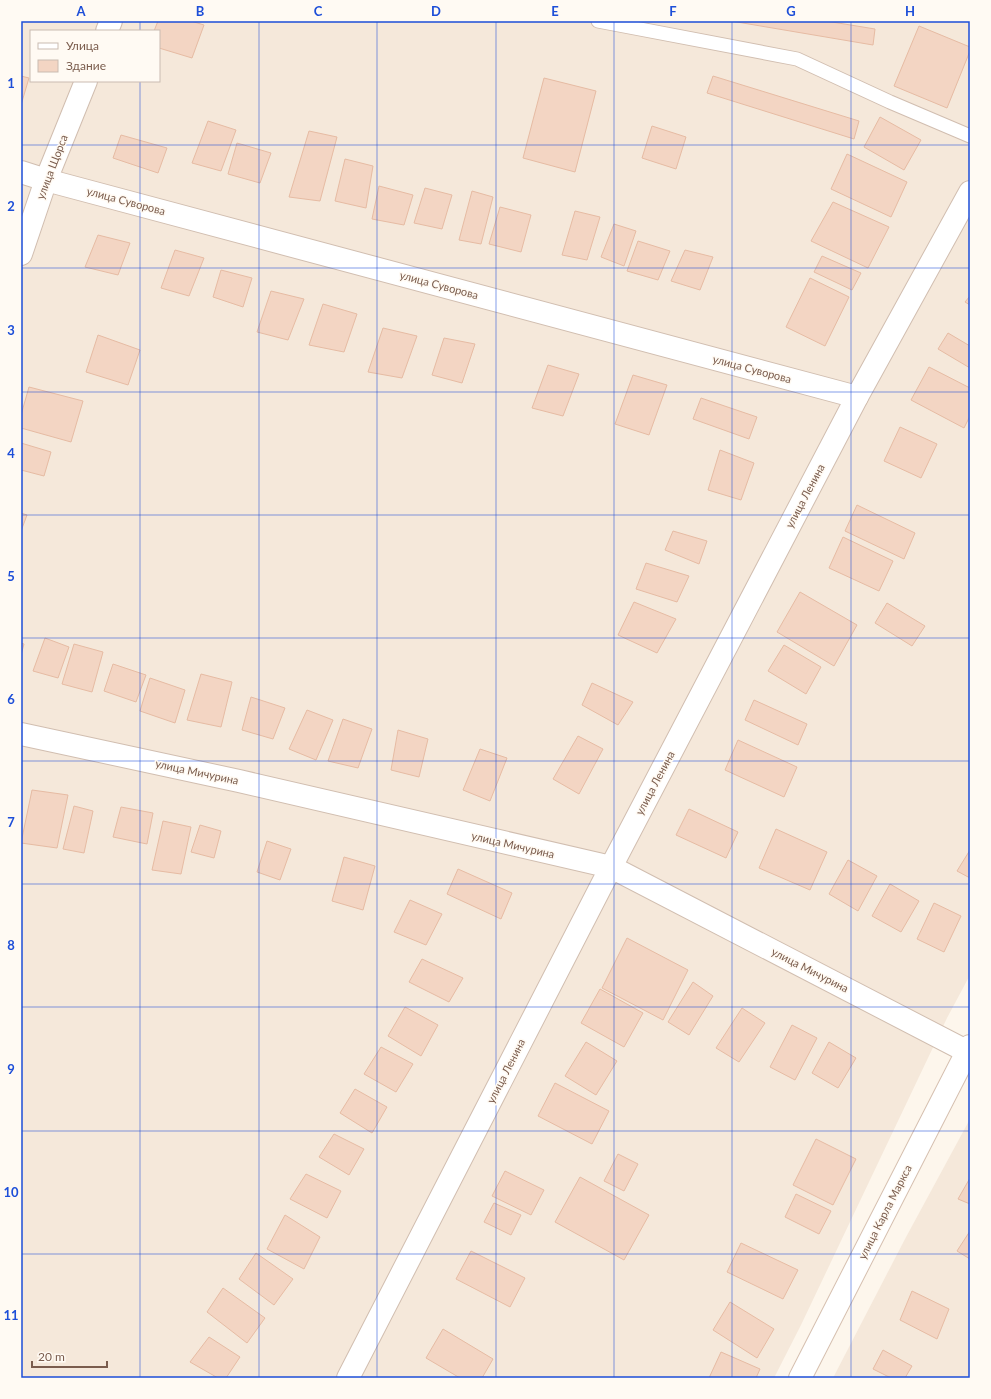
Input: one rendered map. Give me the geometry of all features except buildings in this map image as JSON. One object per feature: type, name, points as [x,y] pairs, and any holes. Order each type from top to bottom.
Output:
[{"type":"street","name":"улица Щорса","points":[[21,254],[46,180],[86,82]]},
{"type":"street","name":"улица Суворова","points":[[21,172],[46,180],[857,397]]},
{"type":"street","name":"улица Ленина","points":[[348,1378],[611,868],[857,397],[970,192]]},
{"type":"street","name":"улица Мичурина","points":[[21,734],[239,781],[611,868],[969,1050]]},
{"type":"street","name":"улица Карла Маркса","points":[[800,1378],[969,1050]]},
{"type":"lane","points":[[598,21],[797,59],[890,102],[970,136]]},
{"type":"shaded area","points":[[21,21],[970,21],[970,975],[947,1018],[801,1325],[774,1378],[21,1378]]},
{"type":"shaded area","points":[[970,1119],[970,1378],[833,1378],[905,1239]]}]
